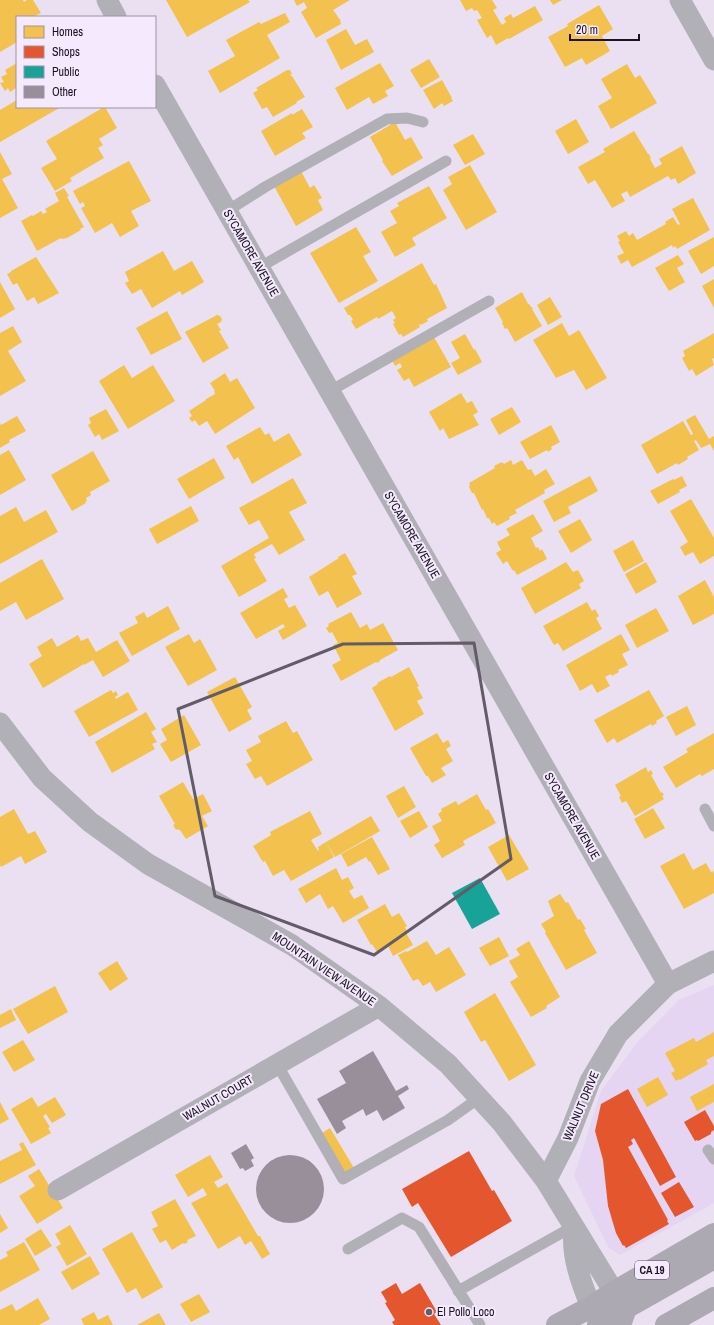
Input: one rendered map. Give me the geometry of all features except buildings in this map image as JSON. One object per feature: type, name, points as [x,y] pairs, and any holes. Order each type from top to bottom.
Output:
[{"type":"main road","name":"CA 19","points":[[556,1325],[594,1316],[614,1292],[714,1234]]},
{"type":"main road","points":[[620,1325],[626,1308],[714,1258]]},
{"type":"main road","points":[[666,1325],[714,1298]]},
{"type":"street","points":[[107,0],[115,16]]},
{"type":"street","points":[[680,0],[714,60]]},
{"type":"street","name":"SYCAMORE AVENUE","points":[[156,87],[668,984]]},
{"type":"street","name":"MOUNTAIN VIEW AVENUE","points":[[0,723],[42,778],[90,822],[148,864],[292,945],[379,1006],[448,1064],[502,1123],[546,1181],[614,1292]]},
{"type":"street","name":"WALNUT DRIVE","points":[[546,1181],[568,1138],[590,1081],[618,1034],[668,984],[714,961]]},
{"type":"street","name":"WALNUT COURT","points":[[58,1190],[379,1006]]},
{"type":"street","points":[[574,1226],[573,1243],[580,1281],[594,1316]]},
{"type":"lane","points":[[227,210],[265,187],[387,119],[407,118],[422,122]]},
{"type":"lane","points":[[260,268],[446,161]]},
{"type":"lane","points":[[330,391],[489,301]]},
{"type":"lane","points":[[705,810],[714,826]]},
{"type":"lane","points":[[277,1064],[343,1179],[448,1120],[479,1098]]},
{"type":"lane","points":[[348,1249],[402,1218],[419,1227],[480,1325]]},
{"type":"lane","points":[[458,1291],[574,1226]]},
{"type":"highlighted area","points":[[474,643],[511,859],[374,955],[215,896],[178,709],[343,644]]},
{"type":"shaded area","points":[[714,985],[714,1203],[620,1255],[608,1247],[574,1176],[601,1091],[636,1044],[679,1000]]},
{"type":"place","name":"El Pollo Loco","points":[[429,1312]]}]
